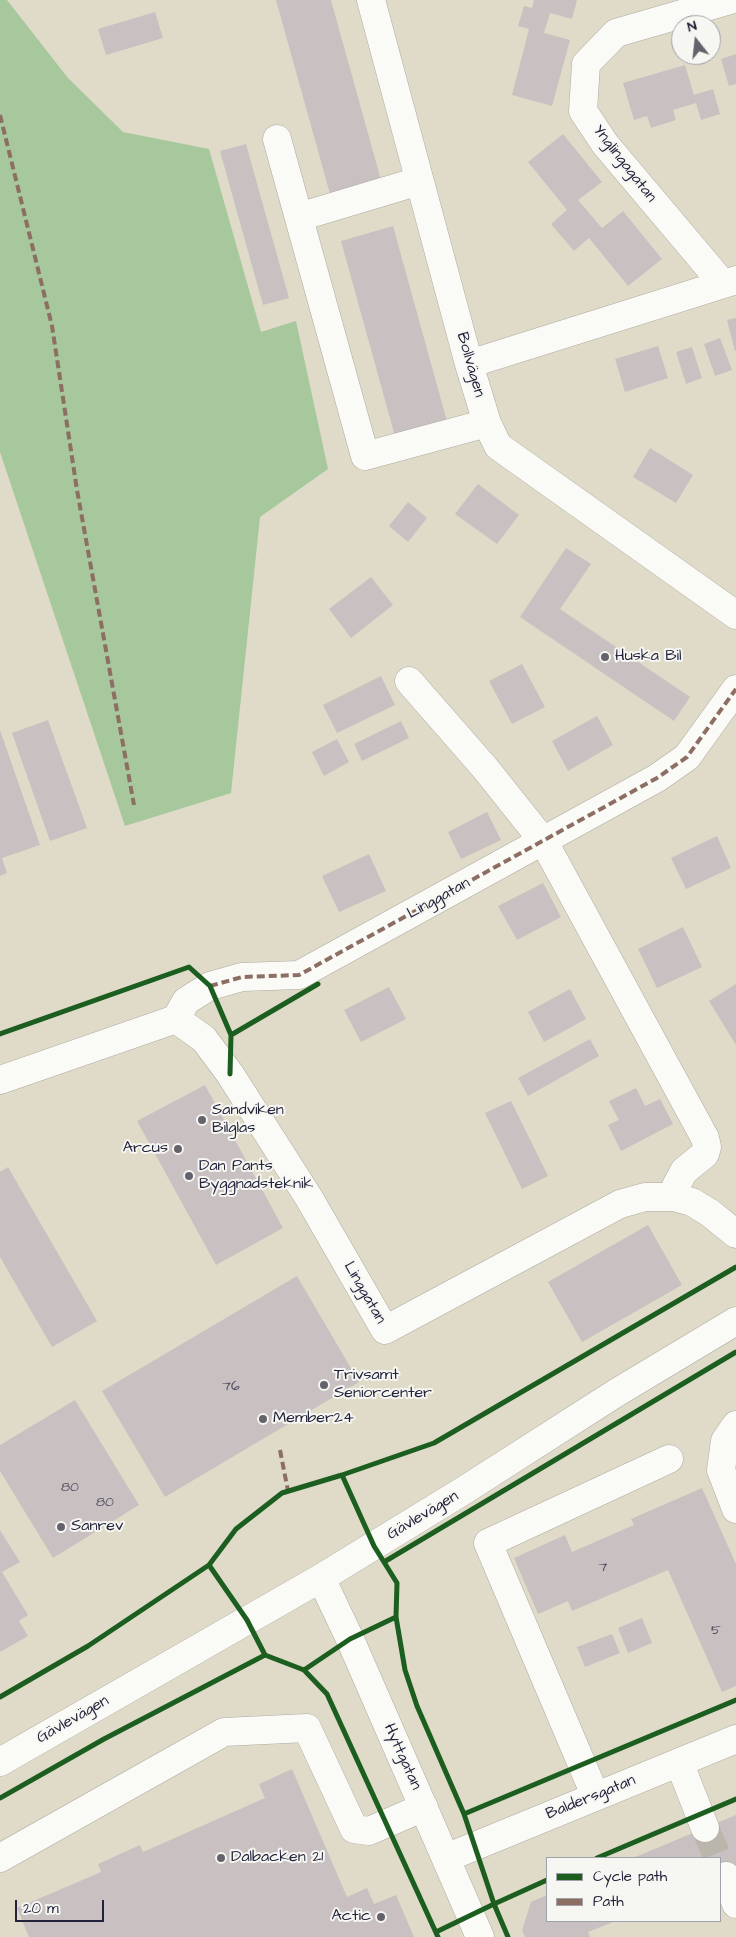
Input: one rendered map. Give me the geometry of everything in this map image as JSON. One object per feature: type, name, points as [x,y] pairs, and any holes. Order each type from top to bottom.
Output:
[{"type":"street","name":"Bollvägen","points":[[371,0],[469,364],[487,423],[498,446],[736,615]]},
{"type":"street","name":"Ynglingagatan","points":[[469,364],[729,282],[605,144],[583,111],[586,64],[616,33],[730,0]]},
{"type":"street","points":[[277,139],[365,456],[487,423]]},
{"type":"street","points":[[299,217],[419,181]]},
{"type":"street","points":[[409,681],[485,768],[544,842],[705,1138],[707,1147],[705,1154],[684,1171],[676,1186],[674,1197]]},
{"type":"street","name":"Linggatan","points":[[736,689],[687,757],[657,778],[544,842],[299,975],[242,977],[210,986],[186,1001],[176,1019],[204,1039],[230,1074],[309,1198],[385,1330],[620,1204],[645,1197],[674,1197],[692,1202],[710,1213],[736,1234]]},
{"type":"street","points":[[0,1080],[176,1019]]},
{"type":"street","name":"Gävlevägen","points":[[0,1762],[321,1578],[616,1394],[736,1322]]},
{"type":"street","points":[[736,1425],[725,1441],[721,1470],[736,1509]]},
{"type":"street","points":[[595,1795],[488,1543],[669,1460]]},
{"type":"street","name":"Hyttgatan","points":[[321,1578],[350,1639],[480,1937]]},
{"type":"street","points":[[0,1858],[224,1732],[307,1728],[354,1830],[369,1831],[424,1807]]},
{"type":"street","name":"Baldersgatan","points":[[446,1858],[595,1795],[736,1739]]},
{"type":"street","points":[[679,1762],[705,1828]]},
{"type":"street","points":[[726,1876],[736,1904]]},
{"type":"green space","points":[[0,0],[7,0],[68,78],[123,132],[209,149],[261,332],[296,321],[328,469],[260,517],[231,793],[125,826],[0,452]]},
{"type":"building","points":[[276,0],[331,0],[381,180],[330,194]]},
{"type":"building","points":[[534,0],[577,0],[572,19],[550,13],[544,33],[570,40],[552,106],[512,95],[529,29],[518,26],[524,6],[532,8]]},
{"type":"building","points":[[155,12],[163,38],[106,55],[98,29]]},
{"type":"building","points":[[736,54],[736,84],[729,86],[721,59]]},
{"type":"building","points":[[685,65],[694,95],[713,89],[720,114],[701,120],[696,103],[673,110],[676,120],[651,128],[647,116],[634,120],[623,83]]},
{"type":"building","points":[[563,134],[602,182],[578,200],[602,228],[623,211],[662,259],[628,286],[589,238],[574,251],[551,224],[567,210],[528,162]]},
{"type":"building","points":[[246,144],[289,298],[263,305],[220,151]]},
{"type":"building","points":[[393,226],[448,425],[396,440],[341,241]]},
{"type":"building","points":[[736,318],[736,351],[735,351],[727,320]]},
{"type":"building","points":[[720,338],[732,370],[715,376],[704,344]]},
{"type":"building","points":[[658,346],[668,378],[625,392],[615,359]]},
{"type":"building","points":[[692,347],[702,378],[686,384],[676,352]]},
{"type":"building","points":[[650,448],[693,475],[676,503],[633,477]]},
{"type":"building","points":[[478,484],[519,515],[497,544],[455,514]]},
{"type":"building","points":[[408,502],[427,518],[408,542],[389,526]]},
{"type":"building","name":"Huska Bil","points":[[566,548],[591,564],[560,609],[690,697],[674,721],[520,617]]},
{"type":"building","points":[[371,577],[393,605],[351,638],[329,609]]},
{"type":"building","points":[[522,664],[545,707],[512,724],[489,681]]},
{"type":"building","points":[[381,676],[395,705],[337,733],[323,705]]},
{"type":"building","points":[[597,716],[613,745],[568,771],[552,741]]},
{"type":"building","points":[[48,720],[87,828],[50,841],[12,733]]},
{"type":"building","points":[[401,721],[409,738],[362,761],[354,744]]},
{"type":"building","points":[[0,730],[40,845],[2,858],[7,873],[0,876]]},
{"type":"building","points":[[337,739],[349,762],[324,776],[312,752]]},
{"type":"building","points":[[487,812],[501,840],[461,859],[448,832]]},
{"type":"building","points":[[717,836],[731,868],[686,889],[671,858]]},
{"type":"building","points":[[369,854],[386,891],[339,912],[322,876]]},
{"type":"building","points":[[543,883],[561,917],[517,940],[498,906]]},
{"type":"building","points":[[683,927],[702,967],[657,988],[638,949]]},
{"type":"building","points":[[736,984],[736,1045],[709,1001]]},
{"type":"building","points":[[389,987],[406,1019],[361,1042],[344,1010]]},
{"type":"building","points":[[570,989],[586,1019],[544,1042],[528,1012]]},
{"type":"building","points":[[590,1039],[599,1056],[528,1096],[518,1078]]},
{"type":"building","points":[[205,1085],[283,1228],[216,1265],[137,1121]]},
{"type":"building","points":[[636,1088],[645,1106],[660,1099],[673,1124],[621,1151],[608,1125],[619,1120],[609,1101]]},
{"type":"building","points":[[511,1101],[548,1176],[522,1189],[485,1113]]},
{"type":"building","points":[[8,1167],[97,1321],[52,1347],[0,1257],[0,1172]]},
{"type":"building","points":[[648,1225],[682,1285],[582,1342],[548,1282]]},
{"type":"building","points":[[297,1276],[359,1382],[165,1497],[102,1391]]},
{"type":"building","points":[[75,1400],[139,1505],[53,1558],[0,1471],[0,1445]]},
{"type":"building","points":[[702,1488],[736,1564],[736,1686],[722,1692],[668,1570],[572,1611],[568,1601],[538,1614],[514,1558],[565,1535],[572,1552],[634,1525],[631,1519]]},
{"type":"building","points":[[0,1530],[20,1562],[2,1572],[28,1615],[19,1621],[28,1636],[0,1652]]},
{"type":"building","points":[[642,1618],[652,1643],[628,1653],[618,1628]]},
{"type":"building","points":[[612,1634],[620,1653],[585,1667],[577,1647]]},
{"type":"building","name":"Dalbacken 21","points":[[292,1769],[347,1897],[367,1888],[374,1904],[396,1895],[414,1937],[29,1937],[17,1908],[101,1872],[98,1864],[140,1845],[143,1852],[265,1798],[259,1784]]},
{"type":"building","points":[[736,1815],[736,1872],[721,1879],[721,1857],[635,1857]]},
{"type":"building","points":[[546,1895],[546,1922],[613,1922],[588,1932],[590,1937],[525,1937],[522,1930],[531,1902]]},
{"type":"tunnel","points":[[705,1828],[718,1857]]},
{"type":"marked path","points":[[0,115],[52,326],[77,490],[134,805]]},
{"type":"marked path","points":[[210,986],[242,977],[299,975],[657,778],[687,757],[736,689]]},
{"type":"marked path","points":[[280,1450],[288,1491]]},
{"type":"cycle path","points":[[0,1034],[189,967],[210,986],[231,1035],[230,1074]]},
{"type":"cycle path","points":[[231,1035],[318,984]]},
{"type":"cycle path","points":[[0,1697],[88,1646],[209,1565],[236,1529],[282,1493],[342,1475],[434,1443],[736,1267]]},
{"type":"cycle path","points":[[384,1562],[736,1352]]},
{"type":"cycle path","points":[[342,1475],[374,1546],[397,1583],[396,1617],[405,1670],[417,1706],[464,1814],[494,1904],[436,1932]]},
{"type":"cycle path","points":[[209,1565],[247,1620],[265,1655],[304,1670],[327,1694],[438,1937]]},
{"type":"cycle path","points":[[304,1670],[350,1639],[396,1617]]},
{"type":"cycle path","points":[[0,1798],[104,1739],[265,1655]]},
{"type":"cycle path","points":[[464,1814],[736,1700]]},
{"type":"cycle path","points":[[599,1857],[736,1799]]},
{"type":"cycle path","points":[[508,1937],[494,1904],[546,1880]]},
{"type":"place","name":"Huska Bil","points":[[605,657]]},
{"type":"place","name":"Sandviken Bilglas","points":[[202,1120]]},
{"type":"place","name":"Arcus","points":[[178,1149]]},
{"type":"place","name":"Dan Pants Byggnadsteknik","points":[[189,1176]]},
{"type":"place","name":"Trivsamt Seniorcenter","points":[[324,1385]]},
{"type":"place","name":"Member24","points":[[263,1419]]},
{"type":"place","name":"Sanrev","points":[[61,1527]]},
{"type":"place","name":"Dalbacken 21","points":[[221,1858]]},
{"type":"place","name":"Actic","points":[[381,1917]]}]
